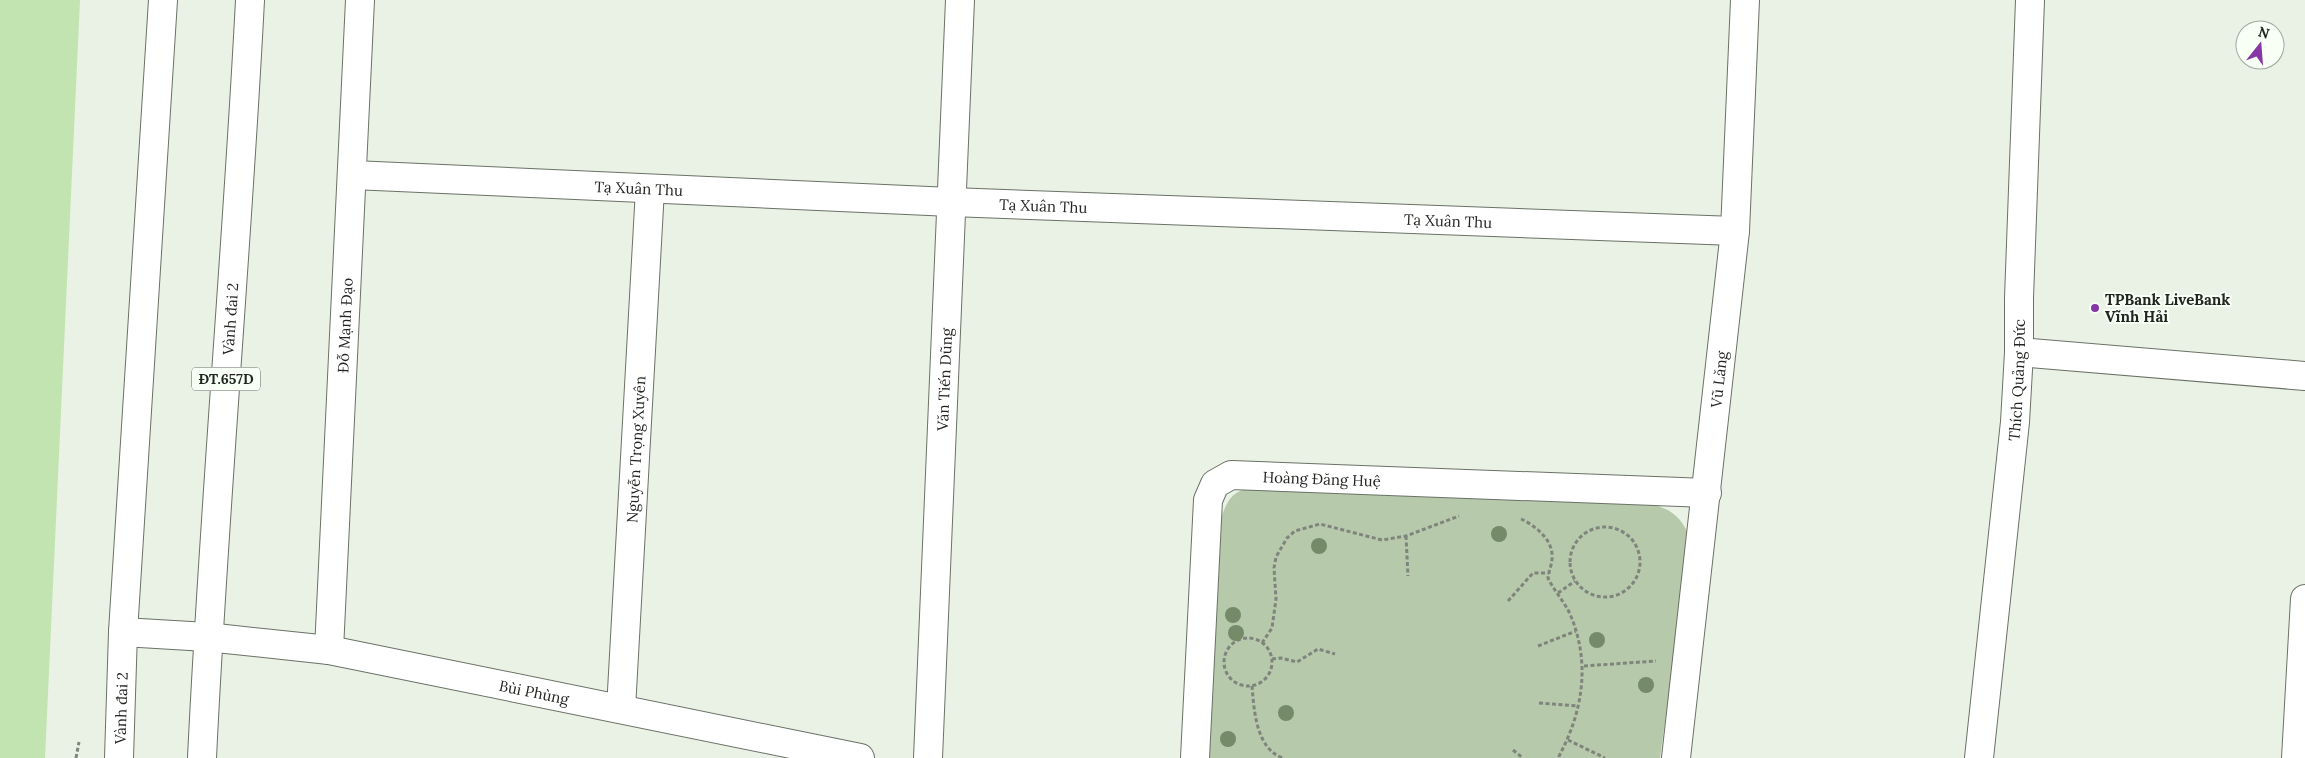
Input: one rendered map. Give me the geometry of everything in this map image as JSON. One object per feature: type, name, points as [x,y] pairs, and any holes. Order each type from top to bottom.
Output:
[{"type":"street","name":"Vành đai 2","points":[[119,758],[123,632],[163,0]]},
{"type":"street","name":"Vành đai 2","points":[[202,758],[207,638],[243,143],[250,0]]},
{"type":"street","name":"Đỗ Mạnh Đạo","points":[[329,650],[360,0]]},
{"type":"street","name":"Văn Tiến Dũng","points":[[928,758],[960,0]]},
{"type":"street","name":"Vũ Lăng","points":[[1676,758],[1735,232],[1745,0]]},
{"type":"street","name":"Thích Quảng Đức","points":[[1979,758],[2015,422],[2019,352],[2019,298],[2030,0]]},
{"type":"street","name":"Tạ Xuân Thu","points":[[353,175],[951,202],[1735,232]]},
{"type":"street","name":"Nguyễn Trọng Xuyên","points":[[621,709],[650,189]]},
{"type":"street","points":[[2019,352],[2305,376]]},
{"type":"street","name":"Hoàng Đăng Huệ","points":[[1195,758],[1208,500],[1215,484],[1231,475],[1707,493]]},
{"type":"street","points":[[2296,758],[2305,599]]},
{"type":"street","name":"Bùi Phùng","points":[[123,632],[329,650],[860,758]]},
{"type":"path","points":[[1262,642],[1272,628],[1276,599],[1274,568],[1276,557],[1287,538],[1295,531],[1320,524],[1382,540],[1406,536],[1461,516]]},
{"type":"path","points":[[1515,516],[1530,523],[1548,539],[1552,553],[1548,573],[1550,581],[1558,593],[1576,631],[1584,666],[1578,706],[1568,740],[1558,758]]},
{"type":"path","points":[[1599,527],[1612,527],[1625,533],[1635,543],[1640,556],[1640,570],[1634,583],[1624,592],[1611,597],[1597,596],[1584,591],[1575,581],[1570,568],[1570,554],[1576,542],[1586,532],[1599,527]]},
{"type":"path","points":[[1406,536],[1408,576]]},
{"type":"path","points":[[1508,601],[1533,573],[1548,573]]},
{"type":"path","points":[[1558,593],[1575,581]]},
{"type":"path","points":[[1538,646],[1576,631]]},
{"type":"path","points":[[1248,638],[1262,642],[1269,650],[1272,660],[1267,677],[1252,686],[1244,686],[1232,680],[1224,668],[1225,653],[1229,647],[1241,639],[1248,638]]},
{"type":"path","points":[[1272,660],[1281,658],[1297,662],[1318,649],[1335,654]]},
{"type":"path","points":[[1584,666],[1657,661]]},
{"type":"path","points":[[1252,686],[1255,717],[1264,742],[1276,756],[1283,758]]},
{"type":"path","points":[[1539,703],[1578,706]]},
{"type":"path","points":[[1568,740],[1605,758]]},
{"type":"path","points":[[76,758],[79,742]]},
{"type":"path","points":[[1513,750],[1523,758]]},
{"type":"shaded area","points":[[0,0],[80,0],[45,758],[0,758]]},
{"type":"shaded area","points":[[1258,484],[1645,502],[1674,514],[1683,525],[1690,540],[1660,758],[1209,758],[1219,523],[1232,496]]},
{"type":"place","name":"TPBank LiveBank Vĩnh Hải","points":[[2095,308]]}]
